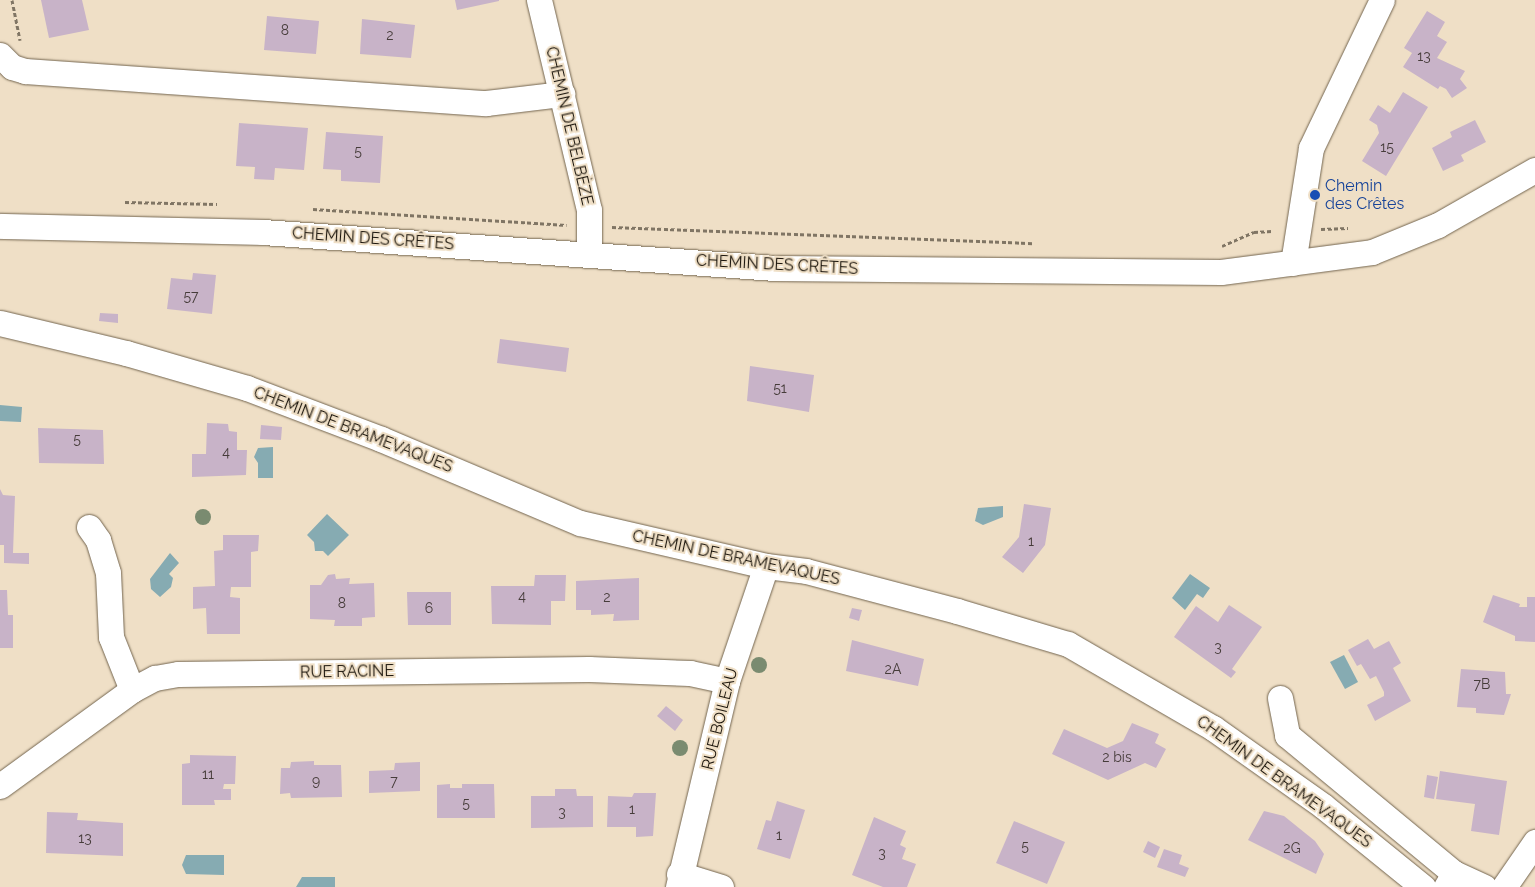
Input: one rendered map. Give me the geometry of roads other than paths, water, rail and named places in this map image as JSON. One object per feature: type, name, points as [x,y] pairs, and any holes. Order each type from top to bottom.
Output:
[{"type":"street","name":"CHEMIN DE BELBÈZE","points":[[539,0],[589,210],[589,253]]},
{"type":"street","points":[[1293,263],[1296,231],[1311,148],[1382,0]]},
{"type":"street","points":[[0,55],[12,68],[25,72],[486,103],[562,94]]},
{"type":"street","name":"CHEMIN DES CRÊTES","points":[[0,226],[263,232],[589,253],[775,268],[1221,272],[1372,252],[1438,225],[1535,170]]},
{"type":"street","name":"CHEMIN DE BRAMEVAQUES","points":[[0,324],[126,353],[247,388],[381,439],[580,523],[853,584],[1068,644],[1213,728],[1323,806],[1423,887]]},
{"type":"street","points":[[89,528],[98,540],[108,573],[111,637],[132,690]]},
{"type":"street","name":"RUE BOILEAU","points":[[721,887],[679,880],[727,681],[766,566]]},
{"type":"street","name":"RUE RACINE","points":[[0,786],[132,690],[155,678],[178,674],[588,668],[690,672],[727,681]]},
{"type":"street","points":[[1280,698],[1287,735],[1450,880],[1484,887]]},
{"type":"street","points":[[1504,887],[1535,842]]},
{"type":"water","points":[[0,405],[22,407],[21,422],[0,421]]},
{"type":"water","points":[[273,447],[273,478],[258,478],[258,463],[254,457],[258,448]]},
{"type":"water","points":[[1003,506],[1003,517],[983,525],[975,521],[978,508]]},
{"type":"water","points":[[327,514],[349,535],[328,556],[323,551],[315,551],[314,542],[307,535]]},
{"type":"water","points":[[170,553],[179,563],[169,574],[173,578],[171,587],[160,597],[151,589],[150,579]]},
{"type":"water","points":[[1190,574],[1210,588],[1203,598],[1197,594],[1185,610],[1172,598]]},
{"type":"water","points":[[1344,655],[1358,682],[1345,689],[1330,662]]},
{"type":"water","points":[[186,855],[224,855],[224,875],[186,874],[182,865]]},
{"type":"water","points":[[302,877],[335,877],[335,887],[296,887]]},
{"type":"place","name":"Chemin des Crêtes","points":[[1315,195]]}]
